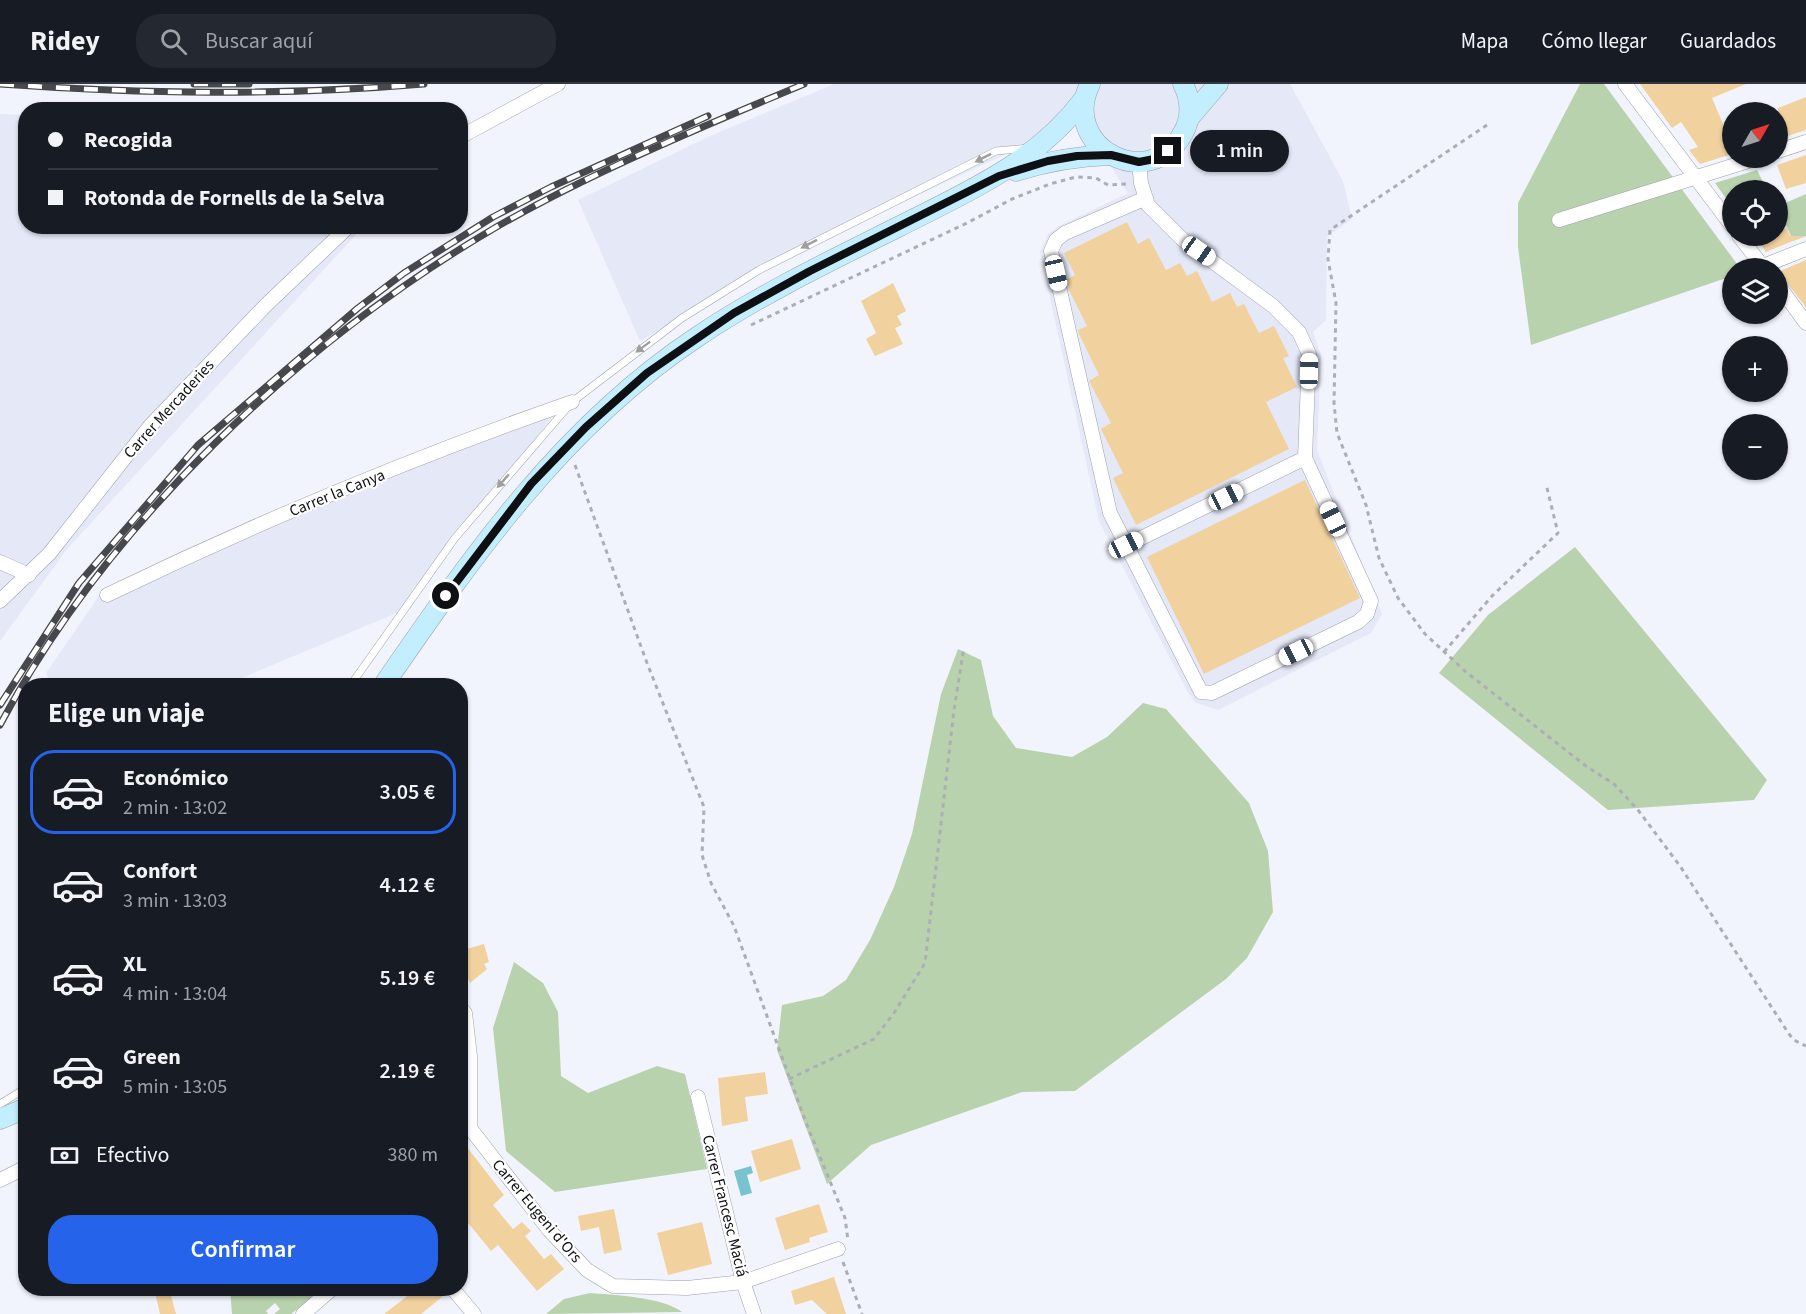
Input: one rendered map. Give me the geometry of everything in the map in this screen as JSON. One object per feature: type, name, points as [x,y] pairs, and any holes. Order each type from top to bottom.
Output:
[{"type":"main road","points":[[999,176],[1048,161],[1077,156],[1111,155],[1139,162],[1161,156],[1175,145],[1185,130],[1189,118],[1189,101],[1183,84]]},
{"type":"main road","points":[[1189,118],[1218,84]]},
{"type":"main road","points":[[389,678],[473,557],[531,484],[562,450],[647,373],[734,313],[810,271],[999,176],[1040,147],[1067,122],[1087,92]]},
{"type":"main road","points":[[1087,92],[1088,131],[1099,146],[1111,155]]},
{"type":"main road","points":[[2,1114],[18,1110]]},
{"type":"street","points":[[468,133],[558,84]]},
{"type":"street","points":[[1624,84],[1722,213]]},
{"type":"street","points":[[1788,148],[1806,142]]},
{"type":"street","points":[[1139,162],[1141,183],[1146,198],[1148,205],[1182,239],[1257,294],[1299,332],[1309,354],[1305,458],[1371,602],[1367,614],[1358,622],[1212,693],[1201,692],[1110,513],[1051,251],[1056,240],[1065,233],[1146,198]]},
{"type":"street","points":[[1559,220],[1727,168]]},
{"type":"street","name":"Carrer Mercaderies","points":[[0,601],[49,554],[150,426],[266,305],[341,234]]},
{"type":"street","points":[[1747,246],[1756,258]]},
{"type":"street","points":[[1784,258],[1806,249]]},
{"type":"street","points":[[1788,298],[1806,322]]},
{"type":"street","name":"Carrer la Canya","points":[[107,595],[201,549],[301,507],[508,424],[572,402]]},
{"type":"street","points":[[1126,545],[1305,458]]},
{"type":"street","points":[[0,562],[29,575]]},
{"type":"street","name":"Carrer Eugeni d'Ors","points":[[468,1039],[470,1128],[549,1230],[587,1270],[613,1286],[687,1288],[743,1282],[838,1250]]},
{"type":"street","name":"Carrer Francesc Maciá","points":[[698,1096],[743,1282],[754,1314]]},
{"type":"street","points":[[0,1180],[18,1171]]},
{"type":"street","points":[[303,1314],[324,1296]]},
{"type":"street","points":[[459,1296],[474,1314]]},
{"type":"lane","points":[[356,678],[454,538],[572,402],[682,318],[759,270],[996,151],[1040,147]]},
{"type":"lane","points":[[2,1114],[18,1097]]},
{"type":"path","points":[[1487,124],[1330,230],[1328,259],[1336,303],[1334,403],[1340,444],[1366,506],[1377,552],[1403,606],[1444,652],[1554,741],[1607,778],[1629,799],[1680,866],[1789,1034],[1794,1040],[1806,1046]]},
{"type":"path","points":[[744,329],[967,223],[1012,199],[1050,184],[1076,177],[1096,178],[1108,185],[1141,183]]},
{"type":"path","points":[[562,450],[578,468],[643,652],[704,807],[702,855],[711,883],[734,926],[789,1078],[845,1218],[849,1240],[838,1250],[862,1314]]},
{"type":"path","points":[[1444,652],[1492,596],[1558,532],[1546,484]]},
{"type":"path","points":[[789,1078],[874,1039],[894,1014],[924,963],[954,710],[964,647]]},
{"type":"shaded area","points":[[834,84],[1290,84],[1343,181],[1352,219],[1327,237],[1326,320],[1313,332],[1321,356],[1317,450],[1382,614],[1371,633],[1218,710],[1196,703],[1187,691],[1099,521],[1040,252],[1048,234],[1059,226],[1128,193],[1080,119],[789,256],[640,341],[578,200],[710,136]]},
{"type":"shaded area","points":[[0,114],[18,115],[18,234],[357,234],[68,548],[0,641]]},
{"type":"shaded area","points":[[557,411],[399,612],[242,678],[48,678],[46,673],[101,593]]},
{"type":"green space","points":[[1580,84],[1604,84],[1733,258],[1722,258],[1722,279],[1531,345],[1518,247],[1518,203]]},
{"type":"green space","points":[[1757,170],[1762,180],[1725,180]]},
{"type":"green space","points":[[1722,181],[1722,193],[1715,183]]},
{"type":"green space","points":[[1806,194],[1806,236],[1793,241],[1788,229],[1788,202]]},
{"type":"green space","points":[[1575,547],[1767,780],[1754,800],[1608,810],[1439,673],[1488,615]]},
{"type":"green space","points":[[958,649],[981,660],[993,716],[1016,748],[1072,757],[1107,737],[1143,703],[1166,709],[1249,803],[1268,851],[1273,912],[1247,958],[1226,979],[1075,1091],[1022,1092],[871,1145],[827,1184],[777,1050],[782,1005],[823,996],[846,980],[870,940],[894,887],[912,834],[941,694]]},
{"type":"green space","points":[[514,962],[543,983],[558,1012],[561,1076],[588,1093],[657,1066],[685,1074],[707,1169],[555,1192],[506,1151],[493,1028]]},
{"type":"green space","points":[[590,1293],[651,1300],[682,1312],[546,1314],[564,1299]]},
{"type":"green space","points":[[231,1296],[313,1296],[291,1314],[274,1314],[280,1309],[275,1303],[266,1311],[268,1314],[232,1314]]},
{"type":"water","points":[[751,1166],[753,1173],[747,1175],[752,1193],[741,1196],[734,1171]]},
{"type":"building","points":[[1640,84],[1746,84],[1712,98],[1722,122],[1722,157],[1700,164],[1689,150],[1698,147],[1681,122],[1672,128]]},
{"type":"building","points":[[1806,97],[1806,130],[1788,136],[1788,104]]},
{"type":"building","points":[[1806,155],[1806,183],[1788,188],[1788,180],[1783,180],[1778,168],[1788,168],[1788,161]]},
{"type":"building","points":[[1127,222],[1138,244],[1149,238],[1166,270],[1180,263],[1187,276],[1197,271],[1212,302],[1230,293],[1237,307],[1244,304],[1259,333],[1274,326],[1289,356],[1283,358],[1297,387],[1266,402],[1289,449],[1136,525],[1113,478],[1123,473],[1101,429],[1111,423],[1089,381],[1099,375],[1079,334],[1078,330],[1087,326],[1069,290],[1067,279],[1075,275],[1064,253]]},
{"type":"building","points":[[1788,231],[1790,236],[1805,236],[1788,243]]},
{"type":"building","points":[[1762,246],[1781,246],[1766,252]]},
{"type":"building","points":[[1806,260],[1806,307],[1788,284],[1788,268]]},
{"type":"building","points":[[893,283],[906,311],[897,316],[902,325],[895,328],[903,344],[875,356],[866,339],[876,333],[861,301]]},
{"type":"building","points":[[1305,480],[1360,598],[1204,674],[1147,557]]},
{"type":"building","points":[[484,944],[489,962],[484,964],[487,969],[470,983],[468,978],[468,949]]},
{"type":"building","points":[[765,1072],[768,1094],[745,1097],[748,1121],[722,1126],[718,1078]]},
{"type":"building","points":[[792,1139],[801,1169],[760,1182],[751,1151]]},
{"type":"building","points":[[468,1148],[504,1195],[493,1205],[513,1229],[522,1222],[531,1231],[525,1236],[544,1259],[551,1254],[564,1269],[537,1291],[498,1245],[491,1251],[469,1224]]},
{"type":"building","points":[[819,1204],[828,1232],[809,1238],[810,1242],[785,1250],[775,1218]]},
{"type":"building","points":[[614,1209],[622,1250],[604,1254],[599,1227],[581,1231],[578,1216]]},
{"type":"building","points":[[702,1222],[712,1264],[668,1275],[657,1233]]},
{"type":"building","points":[[834,1277],[846,1314],[827,1314],[812,1300],[795,1305],[791,1291]]},
{"type":"building","points":[[156,1296],[171,1296],[176,1314],[160,1314]]},
{"type":"building","points":[[407,1296],[442,1297],[421,1314],[384,1314]]},
{"type":"railway","points":[[0,84],[159,92],[264,92],[424,84]]},
{"type":"railway","points":[[194,84],[249,84]]},
{"type":"railway","points":[[28,678],[94,579],[151,510],[214,445],[280,383],[349,326],[420,275],[530,208],[646,152],[804,84]]},
{"type":"railway","points":[[468,233],[551,187],[708,116]]},
{"type":"railway","points":[[0,705],[79,583],[198,445],[358,308],[404,273],[466,234]]},
{"type":"railway","points":[[0,725],[18,695]]},
{"type":"route","points":[[446,596],[473,557],[531,484],[586,427],[647,373],[734,313],[810,271],[999,176],[1048,161],[1077,156],[1111,155],[1118,159],[1139,162],[1154,159],[1168,151]]}]
